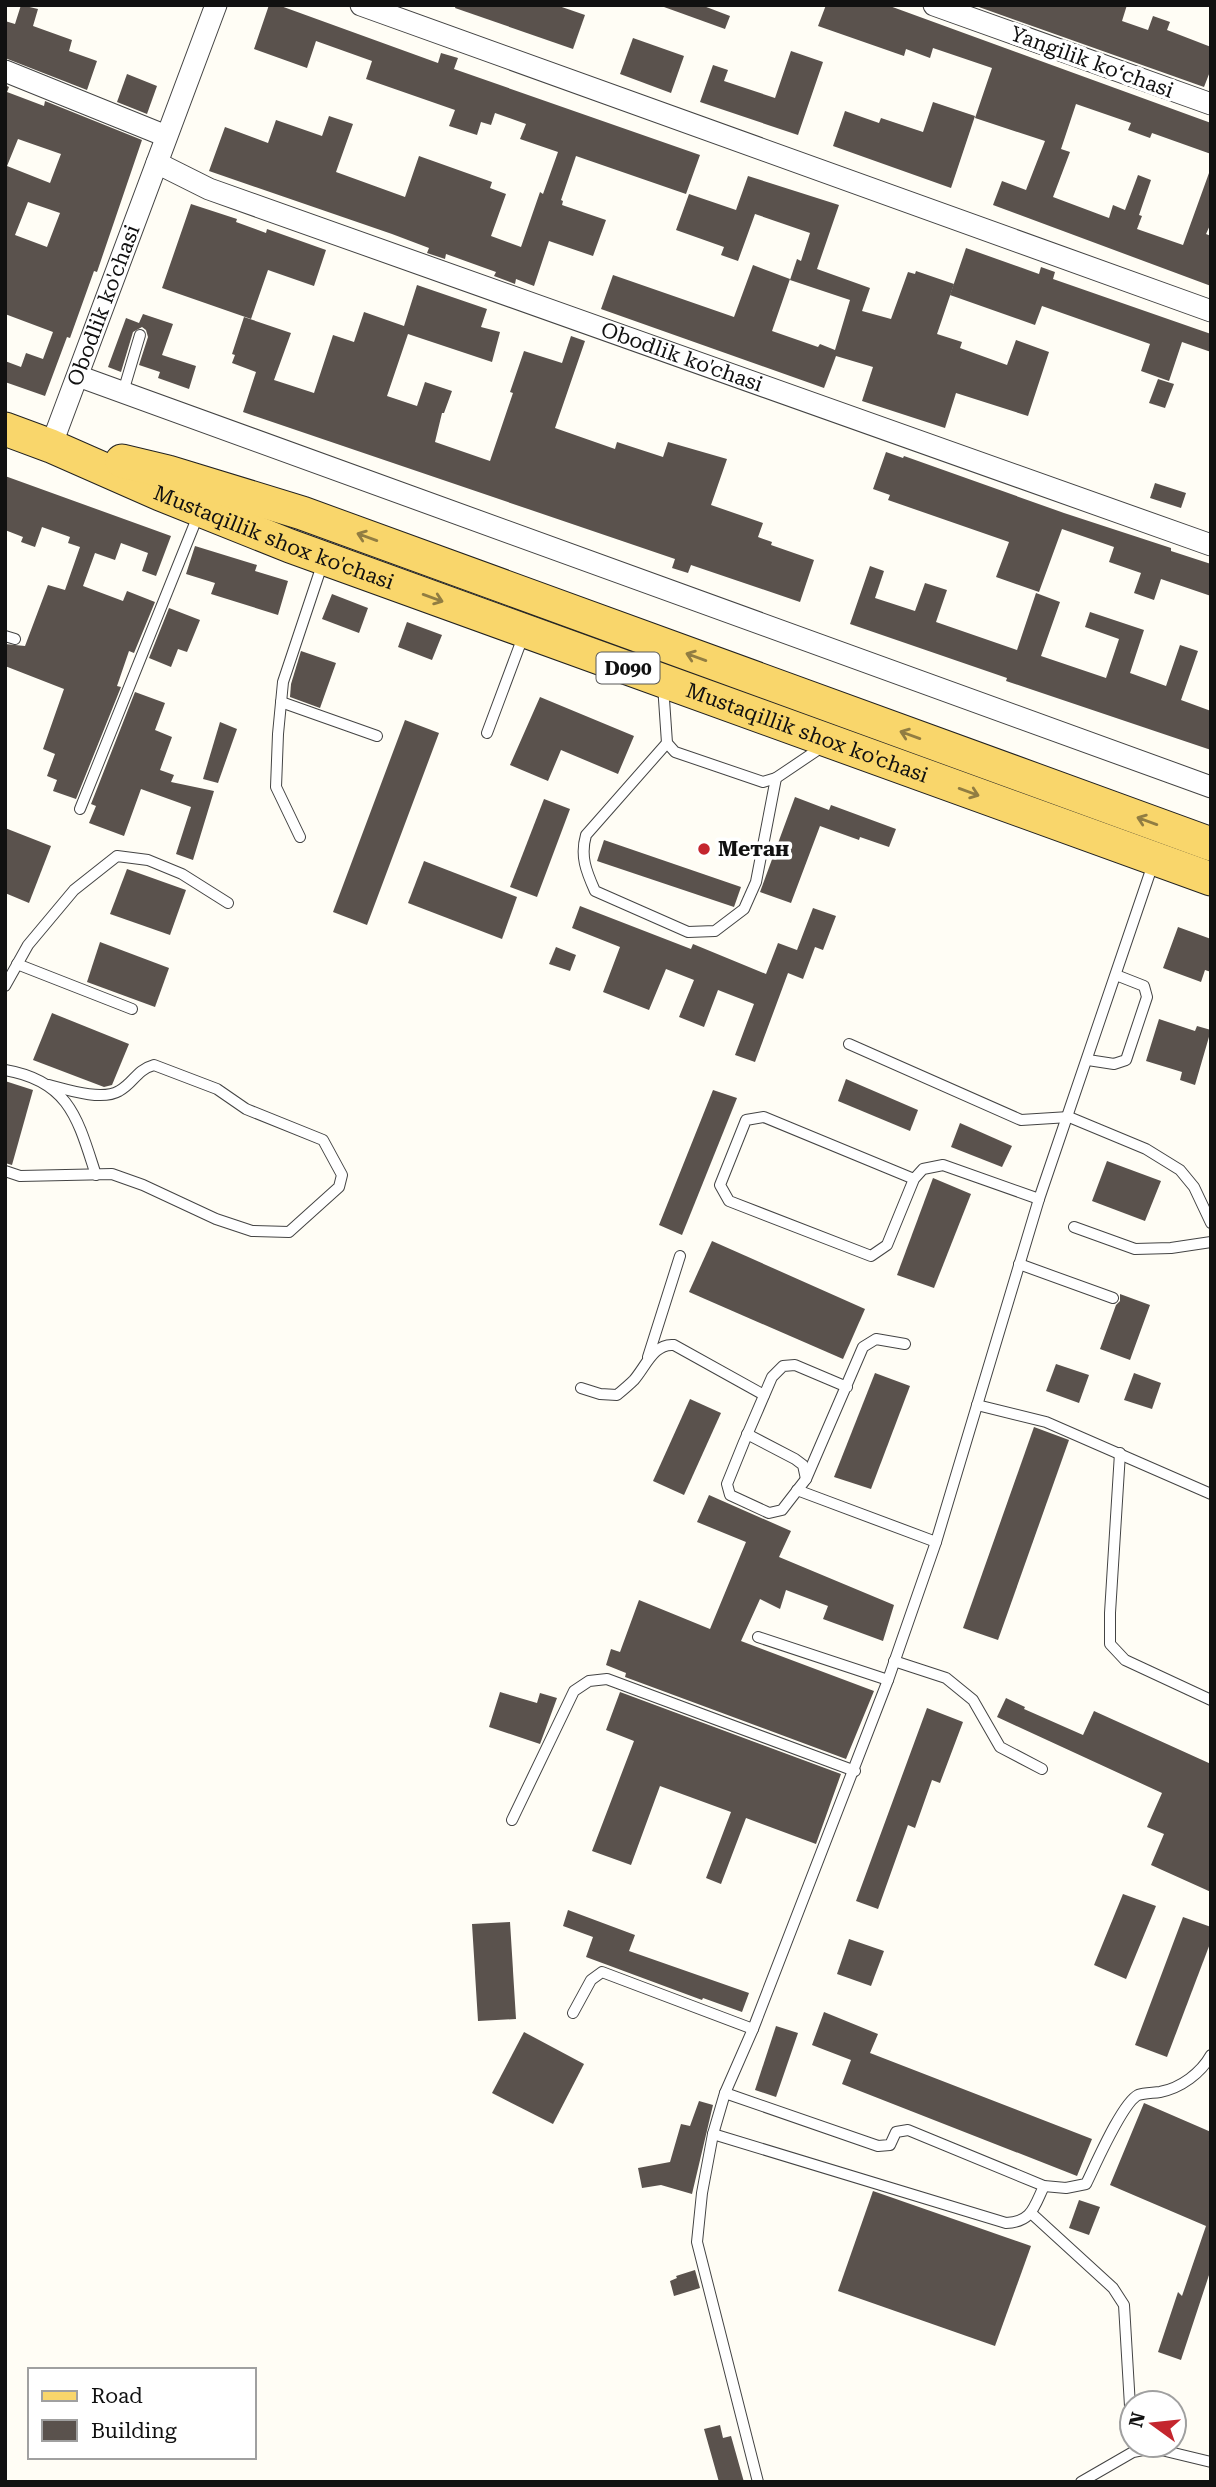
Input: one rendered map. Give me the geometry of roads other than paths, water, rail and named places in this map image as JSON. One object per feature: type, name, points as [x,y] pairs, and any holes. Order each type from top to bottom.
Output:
[{"type":"main road","name":"Mustaqillik shox ko'chasi","points":[[5,429],[324,559],[1211,879]]},
{"type":"main road","name":"Mustaqillik shox ko'chasi","points":[[51,446],[168,472],[302,513],[1211,844]]},
{"type":"street","name":"Obodlik ko'chasi","points":[[51,446],[216,5]]},
{"type":"street","points":[[361,5],[1211,311]]},
{"type":"street","name":"Yangilik koʻchasi","points":[[934,5],[1211,104]]},
{"type":"street","points":[[5,71],[166,136]]},
{"type":"street","name":"Obodlik ko'chasi","points":[[157,163],[209,189],[1211,545]]},
{"type":"street","points":[[78,376],[1211,787]]},
{"type":"lane","points":[[122,392],[140,335]]},
{"type":"lane","points":[[80,809],[200,510]]},
{"type":"lane","points":[[300,837],[276,787],[282,682],[324,559]]},
{"type":"lane","points":[[487,733],[525,631]]},
{"type":"lane","points":[[663,681],[667,743],[675,752],[763,782],[776,778],[830,741]]},
{"type":"lane","points":[[281,702],[377,736]]},
{"type":"lane","points":[[667,743],[586,835],[582,849],[585,870],[595,891],[688,932],[715,932],[744,909],[756,882],[776,778]]},
{"type":"lane","points":[[5,986],[28,945],[74,890],[117,856],[148,860],[182,874],[228,903]]},
{"type":"lane","points":[[758,2482],[697,2242],[712,2134],[725,2093],[855,1771],[936,1542],[1039,1199],[1155,859]]},
{"type":"lane","points":[[17,964],[132,1009]]},
{"type":"lane","points":[[1087,1060],[1114,1065],[1126,1060],[1147,997],[1144,986],[1116,975]]},
{"type":"lane","points":[[849,1044],[1021,1120],[1069,1117],[1146,1149],[1180,1170],[1194,1187],[1211,1223]]},
{"type":"lane","points":[[5,1070],[24,1073],[49,1086],[100,1094],[119,1091],[143,1068],[154,1065],[217,1089],[246,1109],[323,1140],[342,1175],[339,1187],[289,1232],[252,1231],[216,1219],[143,1185],[112,1174],[20,1176],[5,1171]]},
{"type":"lane","points":[[49,1086],[69,1105],[82,1130],[96,1175]]},
{"type":"lane","points":[[914,1179],[764,1117],[746,1120],[720,1185],[729,1201],[871,1256],[887,1245],[914,1179],[923,1169],[943,1165],[1039,1199]]},
{"type":"lane","points":[[1074,1227],[1135,1249],[1171,1248],[1211,1242]]},
{"type":"lane","points":[[646,1363],[680,1256]]},
{"type":"lane","points":[[1019,1264],[1113,1298]]},
{"type":"lane","points":[[847,1387],[795,1365],[783,1366],[772,1377],[747,1434],[727,1484],[730,1495],[769,1513],[782,1510],[806,1479],[847,1387],[863,1347],[876,1339],[905,1344]]},
{"type":"lane","points":[[581,1388],[600,1394],[617,1395],[634,1381],[659,1348],[667,1344],[674,1345],[764,1395]]},
{"type":"lane","points":[[977,1405],[1046,1422],[1211,1494]]},
{"type":"lane","points":[[747,1434],[803,1465],[806,1479]]},
{"type":"lane","points":[[1120,1453],[1110,1644],[1125,1660],[1211,1700]]},
{"type":"lane","points":[[797,1490],[936,1542]]},
{"type":"lane","points":[[758,1637],[888,1680]]},
{"type":"lane","points":[[894,1661],[946,1678],[972,1700],[1000,1746],[1042,1769]]},
{"type":"lane","points":[[512,1820],[574,1691],[589,1681],[607,1679],[855,1771]]},
{"type":"lane","points":[[573,2013],[591,1980],[602,1972],[753,2029]]},
{"type":"lane","points":[[725,2093],[878,2146],[890,2145],[896,2132],[908,2130],[1044,2186],[1066,2188],[1086,2184],[1125,2107],[1138,2095],[1164,2092],[1186,2081],[1204,2068],[1211,2055]]},
{"type":"lane","points":[[712,2134],[1006,2223],[1021,2222],[1031,2213],[1044,2186]]},
{"type":"lane","points":[[1031,2213],[1113,2288],[1124,2305],[1129,2389]]},
{"type":"lane","points":[[1081,2482],[1118,2456]]},
{"type":"lane","points":[[1188,2456],[1211,2462]]},
{"type":"place","name":"Метан","points":[[704,849]]}]
